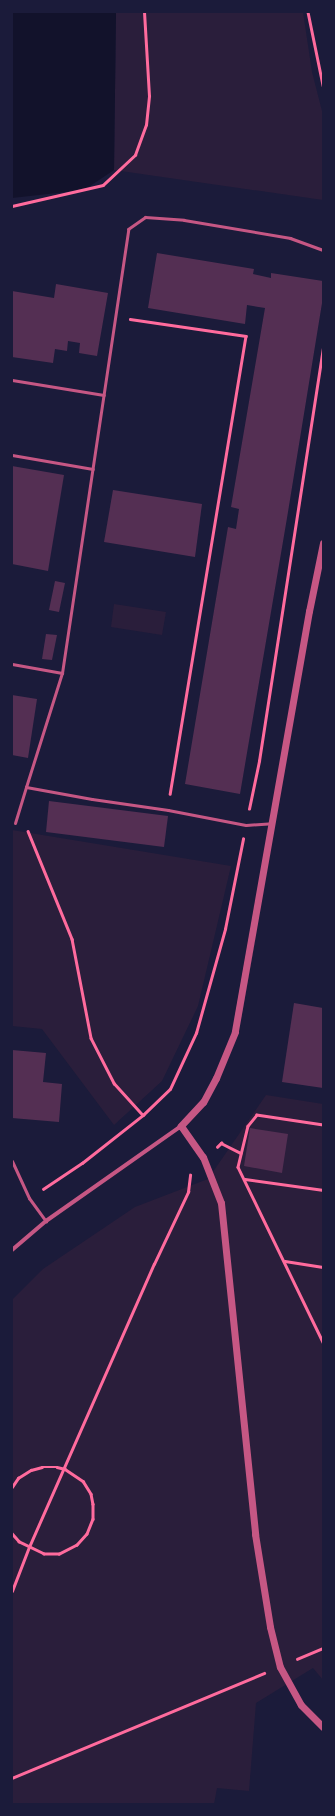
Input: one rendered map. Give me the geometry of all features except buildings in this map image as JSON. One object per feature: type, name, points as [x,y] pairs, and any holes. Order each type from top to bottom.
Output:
[{"type":"street","points":[[12,1250],[46,1221],[181,1126],[203,1102],[216,1078],[235,1032],[323,543]]},
{"type":"street","points":[[181,1126],[203,1157],[221,1203],[255,1534],[270,1627],[280,1667],[300,1704],[323,1727]]},
{"type":"lane","points":[[15,823],[62,673],[128,229],[146,217],[184,220],[290,238],[323,250]]},
{"type":"lane","points":[[12,380],[104,395]]},
{"type":"lane","points":[[12,455],[93,469]]},
{"type":"lane","points":[[12,664],[62,673]]},
{"type":"lane","points":[[26,787],[92,799],[168,810],[246,825],[272,822]]},
{"type":"lane","points":[[12,1161],[29,1198],[46,1221]]},
{"type":"path","points":[[12,206],[103,185],[135,155],[146,125],[149,96],[144,12]]},
{"type":"path","points":[[308,12],[323,85]]},
{"type":"path","points":[[125,318],[246,336],[168,810]]},
{"type":"path","points":[[28,831],[72,939],[91,1038],[114,1083],[143,1115]]},
{"type":"path","points":[[323,1125],[257,1115],[248,1126],[238,1167],[323,1342]]},
{"type":"path","points":[[12,1591],[29,1547],[65,1469],[154,1264],[188,1192],[190,1173],[203,1157],[222,1144],[241,1153]]},
{"type":"path","points":[[245,1179],[323,1190]]},
{"type":"path","points":[[284,1261],[323,1267]]},
{"type":"path","points":[[12,1487],[18,1478],[31,1470],[42,1467],[65,1469],[83,1482],[91,1494],[93,1504],[93,1519],[87,1534],[77,1545],[59,1554],[44,1554],[19,1542],[12,1534]]},
{"type":"path","points":[[12,1778],[323,1648]]},
{"type":"shaded area","points":[[12,12],[116,12],[114,170],[84,190],[12,198]]},
{"type":"shaded area","points":[[116,12],[303,12],[312,72],[323,115],[323,200],[114,170]]},
{"type":"shaded area","points":[[114,604],[166,612],[162,635],[111,627]]},
{"type":"shaded area","points":[[12,830],[231,866],[198,1006],[162,1081],[114,1125],[42,1029],[12,1026]]},
{"type":"shaded area","points":[[266,1095],[323,1104],[323,1680],[313,1668],[256,1703],[249,1791],[217,1788],[214,1804],[12,1804],[12,1300],[43,1269],[135,1207],[208,1179]]}]
